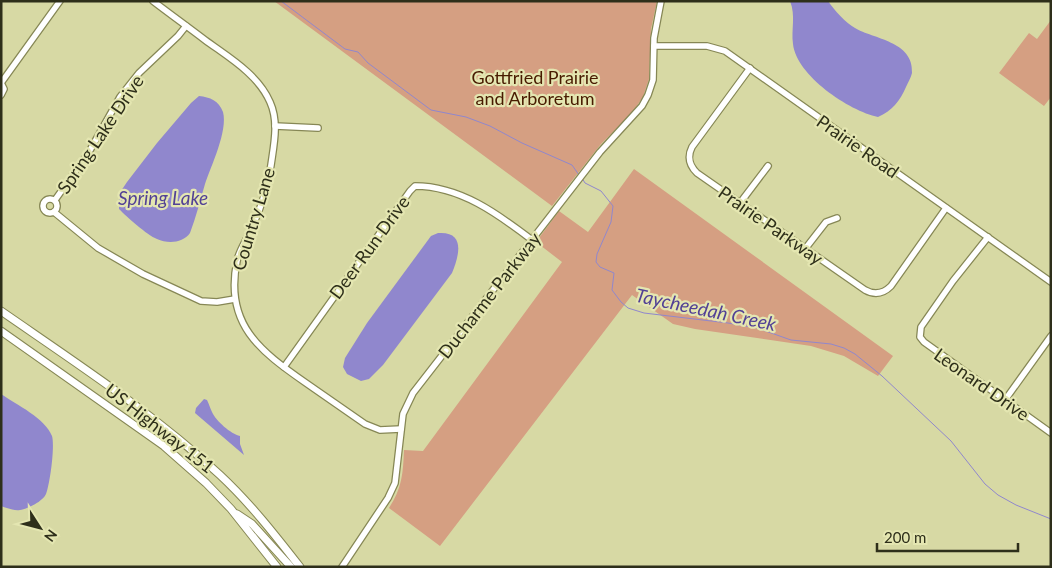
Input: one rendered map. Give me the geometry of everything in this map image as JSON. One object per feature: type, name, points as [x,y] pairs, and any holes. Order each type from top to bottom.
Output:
[{"type":"main road","name":"US Highway 151","points":[[1,311],[174,435],[221,476],[249,504],[300,567]]},
{"type":"main road","name":"US Highway 151","points":[[1,331],[154,438],[206,483],[230,509],[277,567]]},
{"type":"main road","points":[[230,509],[252,524],[291,567]]},
{"type":"street","points":[[1,95],[4,89],[1,83],[60,1]]},
{"type":"street","name":"Country Lane","points":[[153,1],[240,66],[259,85],[270,102],[275,126],[275,139],[269,177],[254,225],[237,260],[233,288],[237,310],[254,342],[284,368],[365,424],[380,430],[400,429]]},
{"type":"street","name":"Ducharme Parkway","points":[[342,567],[388,498],[394,483],[403,414],[413,393],[584,172],[610,140],[636,115],[645,101],[653,80],[656,25],[661,1]]},
{"type":"street","name":"Spring Lake Drive","points":[[186,26],[139,73],[120,97],[89,152],[55,200],[45,201],[42,209],[46,212],[54,212],[98,248],[143,274],[201,302],[235,300]]},
{"type":"street","name":"Prairie Road","points":[[654,46],[703,46],[716,47],[725,51],[1051,282]]},
{"type":"street","name":"Prairie Parkway","points":[[750,68],[693,145],[689,153],[690,163],[695,171],[863,289],[876,294],[889,288],[946,208]]},
{"type":"street","points":[[275,126],[318,128]]},
{"type":"street","points":[[740,203],[768,166]]},
{"type":"street","name":"Deer Run Drive","points":[[284,368],[364,254],[415,186],[431,187],[458,194],[501,217],[532,240]]},
{"type":"street","name":"Spring Lake Drive","points":[[54,212],[57,208],[55,200]]},
{"type":"street","points":[[805,249],[826,222],[837,218]]},
{"type":"street","name":"Leonard Drive","points":[[988,237],[921,326],[920,337],[924,342],[1051,433]]},
{"type":"street","points":[[1005,400],[1051,336]]},
{"type":"street","name":"Ducharme Parkway","points":[[336,567],[347,558]]},
{"type":"green space","name":"Gottfried Prairie and Arboretum","points":[[274,1],[657,1],[651,29],[649,79],[643,97],[632,113],[601,144],[552,206]]},
{"type":"green space","points":[[1051,20],[1051,97],[1044,106],[999,73],[1029,33],[1037,39]]},
{"type":"green space","points":[[634,169],[893,356],[878,376],[844,356],[811,346],[673,324],[632,295],[440,546],[389,508],[397,494],[401,480],[404,450],[423,451],[562,262],[536,242],[559,211],[588,232]]},
{"type":"water","points":[[790,1],[828,1],[840,16],[852,26],[891,43],[906,54],[911,62],[912,75],[901,97],[891,109],[878,117],[853,107],[826,90],[803,68],[796,56],[793,44],[793,12]]},
{"type":"water","name":"Spring Lake","points":[[199,96],[214,100],[221,108],[224,120],[221,138],[190,233],[179,241],[161,241],[143,230],[119,209],[119,194],[157,143]]},
{"type":"water","points":[[438,233],[447,233],[457,240],[457,259],[452,273],[383,365],[369,379],[361,381],[347,374],[343,367],[345,358],[367,323],[431,236]]},
{"type":"water","points":[[1,394],[43,423],[52,436],[53,441],[52,465],[46,494],[35,504],[20,510],[1,506]]},
{"type":"water","points":[[204,399],[207,400],[214,416],[220,423],[232,433],[240,436],[240,444],[244,455],[195,413],[196,408]]},
{"type":"waterway","name":"Taycheedah Creek","points":[[281,1],[345,49],[358,52],[368,63],[431,110],[466,117],[490,126],[522,143],[572,165],[579,175]]},
{"type":"waterway","name":"Taycheedah Creek","points":[[582,178],[585,183],[601,191],[613,206],[611,222],[597,254],[596,262],[600,267],[614,273],[612,290],[628,308],[644,313],[757,328],[791,340],[831,344],[844,348],[855,354],[882,376],[951,441],[985,484],[998,495],[1016,505],[1051,519]]}]
